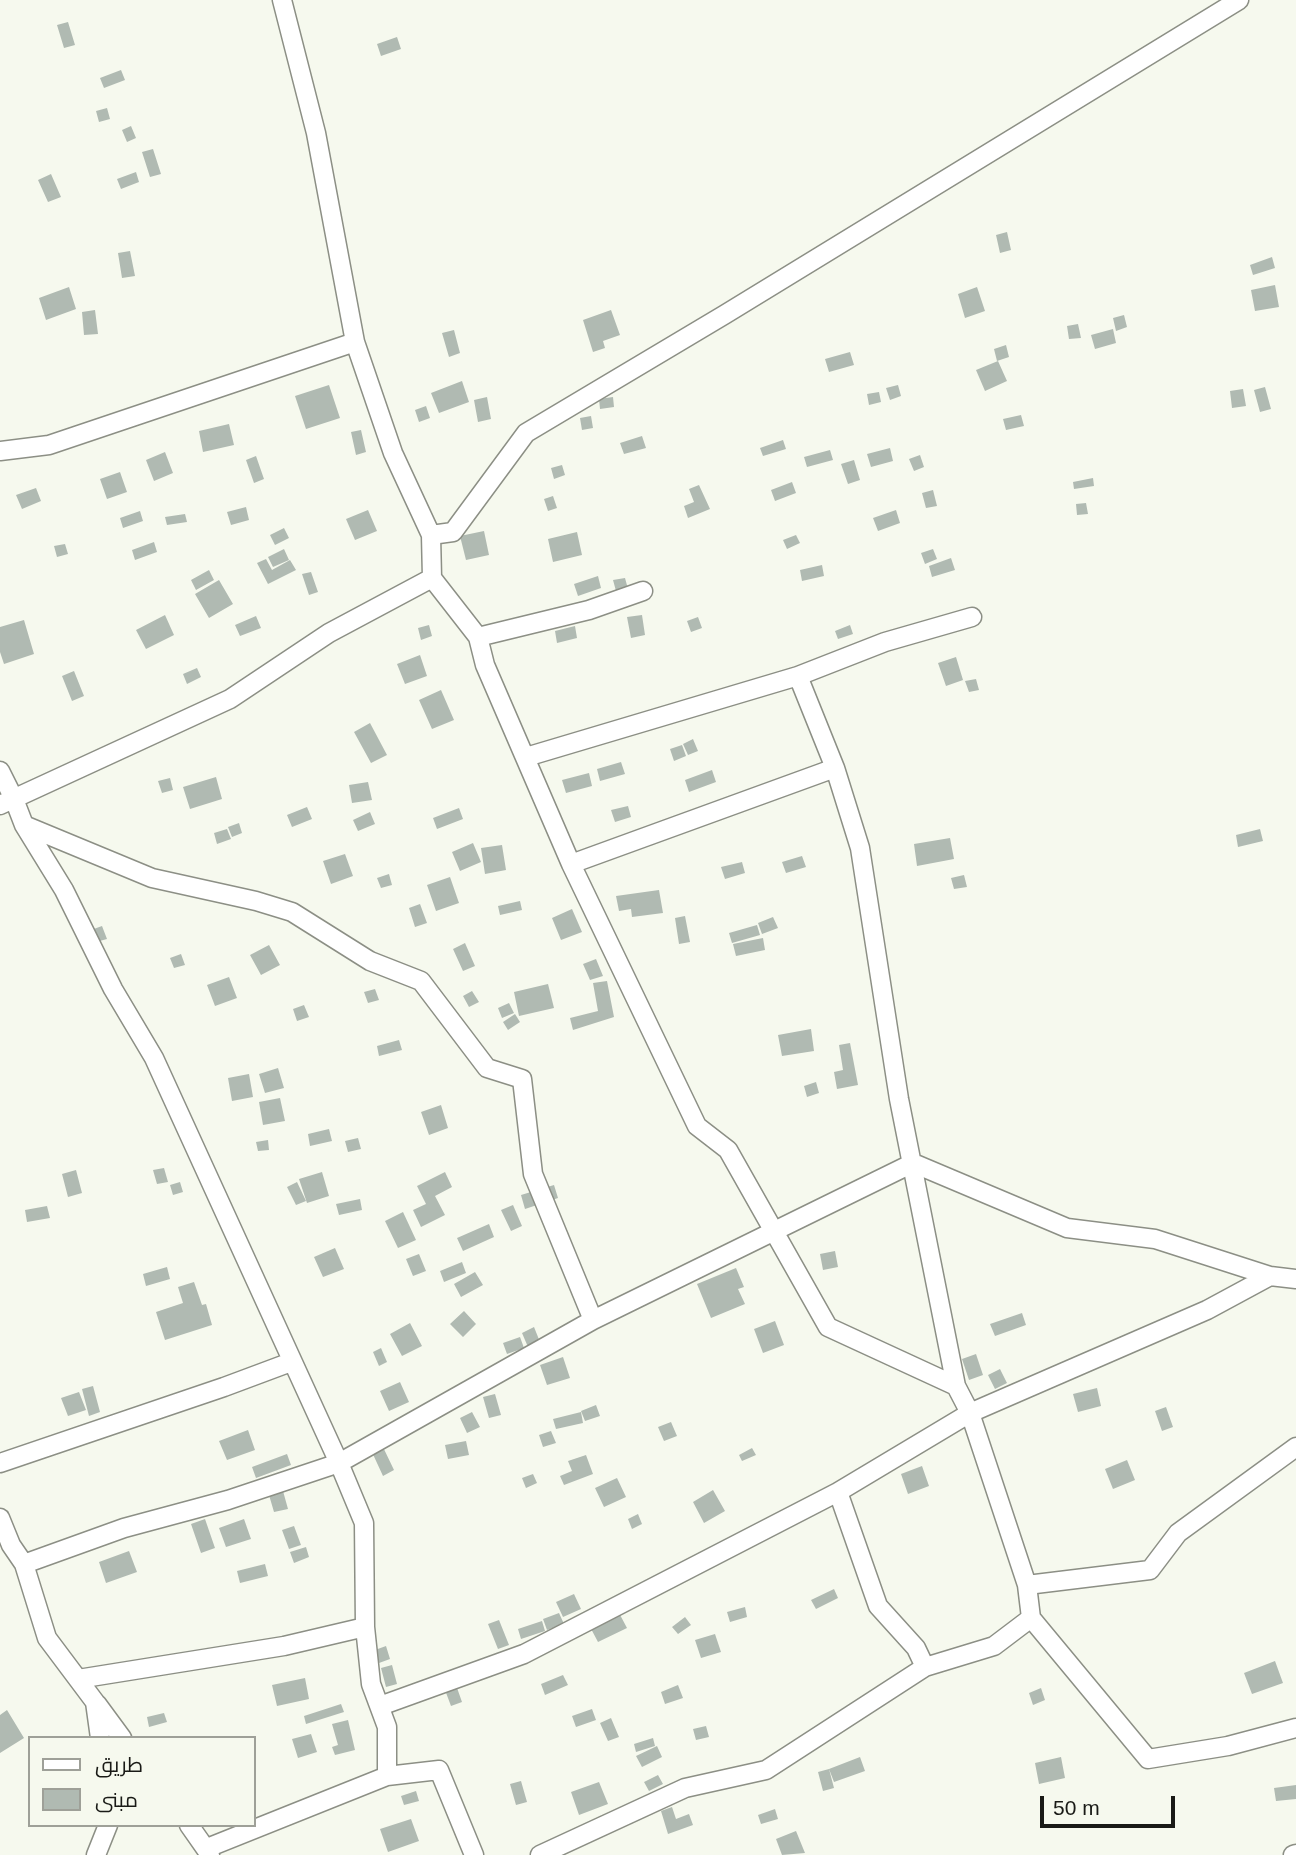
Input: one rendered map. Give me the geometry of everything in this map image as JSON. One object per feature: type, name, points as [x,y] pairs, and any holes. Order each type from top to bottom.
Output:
[{"type":"street","points":[[282,0],[316,133],[355,342],[393,453],[431,535],[432,578],[478,638],[485,665],[571,864],[697,1126],[729,1150],[828,1327],[956,1386]]},
{"type":"street","points":[[431,535],[453,532],[526,433],[1239,0]]},
{"type":"street","points":[[0,451],[49,445],[355,342]]},
{"type":"street","points":[[7,802],[230,699],[330,633],[432,578]]},
{"type":"street","points":[[478,638],[589,610],[643,591]]},
{"type":"street","points":[[526,757],[798,676],[885,642],[972,617]]},
{"type":"street","points":[[798,676],[835,768],[860,848],[899,1099],[956,1386],[970,1413],[1027,1585],[1031,1618],[1148,1759],[1228,1746],[1296,1728]]},
{"type":"street","points":[[571,864],[835,768]]},
{"type":"street","points":[[0,771],[7,802],[64,890],[113,989],[153,1058],[364,1523],[365,1627],[371,1684],[387,1727],[387,1776]]},
{"type":"street","points":[[24,825],[152,878],[256,901],[292,912],[370,961],[421,981],[487,1068],[522,1079],[533,1174],[593,1320]]},
{"type":"street","points":[[24,1564],[124,1528],[228,1500],[339,1463],[593,1320],[913,1163],[1068,1228],[1155,1238],[1270,1276],[1296,1279]]},
{"type":"street","points":[[380,1706],[524,1654],[838,1492],[970,1413],[1207,1310],[1270,1276]]},
{"type":"street","points":[[0,1463],[291,1362]]},
{"type":"street","points":[[1027,1585],[1150,1570],[1178,1534],[1296,1447]]},
{"type":"street","points":[[838,1492],[878,1606],[916,1648],[925,1667]]},
{"type":"street","points":[[0,1518],[10,1545],[24,1564],[47,1638],[120,1736]]},
{"type":"street","points":[[540,1855],[685,1788],[766,1770],[925,1667],[994,1646],[1031,1618]]},
{"type":"street","points":[[78,1679],[284,1646],[365,1627]]},
{"type":"street","points":[[95,1702],[100,1736]]},
{"type":"street","points":[[190,1827],[208,1852],[387,1776],[439,1770],[474,1855]]},
{"type":"street","points":[[96,1855],[107,1827]]},
{"type":"building","points":[[68,22],[75,45],[64,48],[57,25]]},
{"type":"building","points":[[397,37],[401,49],[381,56],[377,44]]},
{"type":"building","points":[[121,70],[125,80],[104,88],[100,78]]},
{"type":"building","points":[[107,108],[110,119],[99,122],[96,111]]},
{"type":"building","points":[[131,126],[136,138],[127,142],[122,130]]},
{"type":"building","points":[[153,149],[161,174],[150,177],[142,152]]},
{"type":"building","points":[[136,172],[139,182],[121,189],[117,179]]},
{"type":"building","points":[[51,174],[61,197],[48,202],[38,180]]},
{"type":"building","points":[[1007,232],[1011,250],[1000,253],[996,235]]},
{"type":"building","points":[[130,251],[135,276],[122,278],[118,253]]},
{"type":"building","points":[[1272,257],[1275,268],[1253,275],[1250,265]]},
{"type":"building","points":[[1275,285],[1279,307],[1255,311],[1251,290]]},
{"type":"building","points":[[69,287],[76,309],[46,320],[39,298]]},
{"type":"building","points":[[977,287],[985,311],[965,318],[958,294]]},
{"type":"building","points":[[95,310],[98,334],[84,335],[82,312]]},
{"type":"building","points":[[611,310],[620,335],[603,341],[605,348],[593,352],[583,320]]},
{"type":"building","points":[[1124,315],[1127,327],[1116,331],[1113,318]]},
{"type":"building","points":[[1078,324],[1081,338],[1069,339],[1067,326]]},
{"type":"building","points":[[1113,329],[1116,343],[1095,349],[1091,335]]},
{"type":"building","points":[[454,330],[460,353],[449,357],[442,333]]},
{"type":"building","points":[[1006,345],[1009,357],[997,361],[994,349]]},
{"type":"building","points":[[850,352],[854,365],[829,372],[825,359]]},
{"type":"building","points":[[998,361],[1007,381],[985,391],[976,370]]},
{"type":"building","points":[[462,381],[469,402],[439,413],[431,393]]},
{"type":"building","points":[[329,385],[340,418],[306,429],[295,396]]},
{"type":"building","points":[[898,385],[901,396],[890,400],[886,388]]},
{"type":"building","points":[[1265,387],[1271,409],[1260,412],[1254,390]]},
{"type":"building","points":[[1243,389],[1246,406],[1232,408],[1230,391]]},
{"type":"building","points":[[879,392],[881,402],[869,405],[867,394]]},
{"type":"building","points":[[487,397],[491,419],[478,422],[474,400]]},
{"type":"building","points":[[613,397],[614,407],[600,409],[599,399]]},
{"type":"building","points":[[426,406],[430,418],[419,422],[415,410]]},
{"type":"building","points":[[1021,415],[1024,426],[1006,430],[1003,419]]},
{"type":"building","points":[[591,416],[593,428],[582,430],[580,418]]},
{"type":"building","points":[[229,424],[234,445],[203,452],[199,431]]},
{"type":"building","points":[[361,430],[366,452],[356,455],[351,432]]},
{"type":"building","points":[[642,436],[646,448],[624,454],[620,443]]},
{"type":"building","points":[[783,440],[786,449],[763,456],[760,448]]},
{"type":"building","points":[[890,448],[893,461],[871,467],[867,454]]},
{"type":"building","points":[[830,450],[833,460],[807,467],[804,457]]},
{"type":"building","points":[[165,452],[173,473],[154,481],[146,460]]},
{"type":"building","points":[[920,455],[924,467],[914,471],[909,459]]},
{"type":"building","points":[[256,456],[264,479],[254,483],[246,460]]},
{"type":"building","points":[[854,460],[860,480],[848,484],[841,464]]},
{"type":"building","points":[[562,465],[565,475],[554,479],[551,468]]},
{"type":"building","points":[[120,472],[127,492],[107,499],[100,479]]},
{"type":"building","points":[[1093,478],[1094,486],[1074,489],[1073,482]]},
{"type":"building","points":[[792,482],[796,493],[775,501],[771,490]]},
{"type":"building","points":[[699,485],[710,509],[688,518],[684,506],[694,502],[689,489]]},
{"type":"building","points":[[36,488],[41,501],[22,509],[16,495]]},
{"type":"building","points":[[933,490],[937,506],[926,508],[922,493]]},
{"type":"building","points":[[553,496],[557,508],[548,511],[544,499]]},
{"type":"building","points":[[1086,503],[1088,514],[1077,515],[1076,504]]},
{"type":"building","points":[[246,507],[249,520],[231,525],[227,512]]},
{"type":"building","points":[[368,510],[377,531],[355,540],[346,519]]},
{"type":"building","points":[[896,510],[900,523],[878,531],[873,518]]},
{"type":"building","points":[[140,511],[143,521],[123,528],[120,518]]},
{"type":"building","points":[[185,514],[187,522],[167,525],[165,517]]},
{"type":"building","points":[[284,528],[289,538],[275,545],[270,535]]},
{"type":"building","points":[[484,531],[489,555],[466,560],[460,536]]},
{"type":"building","points":[[577,532],[582,555],[553,562],[548,539]]},
{"type":"building","points":[[796,535],[800,543],[787,549],[783,540]]},
{"type":"building","points":[[154,542],[157,552],[135,560],[132,550]]},
{"type":"building","points":[[65,544],[68,554],[57,557],[54,546]]},
{"type":"building","points":[[284,549],[289,560],[273,567],[268,557]]},
{"type":"building","points":[[933,549],[937,559],[925,564],[921,553]]},
{"type":"building","points":[[951,558],[955,570],[932,577],[929,566]]},
{"type":"building","points":[[266,559],[272,570],[290,560],[296,570],[268,584],[257,563]]},
{"type":"building","points":[[822,565],[824,576],[802,581],[800,570]]},
{"type":"building","points":[[209,570],[214,580],[196,590],[191,580]]},
{"type":"building","points":[[311,572],[318,592],[309,595],[302,574]]},
{"type":"building","points":[[598,576],[601,588],[578,596],[574,584]]},
{"type":"building","points":[[625,578],[628,589],[616,591],[613,580]]},
{"type":"building","points":[[219,580],[233,604],[209,618],[195,594]]},
{"type":"building","points":[[165,615],[174,635],[146,649],[136,630]]},
{"type":"building","points":[[642,615],[645,635],[631,638],[627,617]]},
{"type":"building","points":[[256,616],[261,628],[240,636],[235,625]]},
{"type":"building","points":[[698,617],[702,628],[691,632],[687,621]]},
{"type":"building","points":[[24,620],[34,654],[4,664],[0,652],[0,627]]},
{"type":"building","points":[[429,625],[432,636],[421,640],[418,628]]},
{"type":"building","points":[[850,625],[853,634],[838,639],[835,631]]},
{"type":"building","points":[[575,626],[577,638],[557,643],[555,631]]},
{"type":"building","points":[[420,655],[427,676],[405,684],[397,664]]},
{"type":"building","points":[[956,657],[963,680],[946,686],[938,663]]},
{"type":"building","points":[[197,668],[201,677],[187,684],[183,674]]},
{"type":"building","points":[[74,671],[84,696],[72,701],[62,676]]},
{"type":"building","points":[[976,679],[979,690],[969,692],[965,681]]},
{"type":"building","points":[[441,690],[454,720],[432,729],[419,700]]},
{"type":"building","points":[[370,723],[387,755],[371,763],[354,732]]},
{"type":"building","points":[[693,739],[698,751],[688,755],[683,744]]},
{"type":"building","points":[[682,745],[686,756],[674,761],[670,749]]},
{"type":"building","points":[[621,762],[625,774],[600,781],[597,769]]},
{"type":"building","points":[[712,770],[716,782],[689,792],[685,780]]},
{"type":"building","points":[[589,773],[592,786],[566,793],[562,780]]},
{"type":"building","points":[[216,777],[222,799],[190,809],[183,787]]},
{"type":"building","points":[[170,778],[173,790],[162,793],[158,781]]},
{"type":"building","points":[[368,782],[372,800],[352,803],[349,785]]},
{"type":"building","points":[[628,806],[631,817],[615,822],[611,810]]},
{"type":"building","points":[[307,807],[312,819],[292,827],[287,815]]},
{"type":"building","points":[[459,808],[463,819],[437,829],[433,818]]},
{"type":"building","points":[[370,812],[375,824],[358,831],[353,820]]},
{"type":"building","points":[[239,823],[242,833],[232,837],[228,827]]},
{"type":"building","points":[[227,829],[231,839],[217,844],[214,833]]},
{"type":"building","points":[[1260,829],[1263,841],[1238,847],[1236,835]]},
{"type":"building","points":[[950,838],[954,859],[917,866],[914,844]]},
{"type":"building","points":[[473,843],[481,862],[460,871],[452,852]]},
{"type":"building","points":[[502,845],[506,870],[485,874],[481,848]]},
{"type":"building","points":[[345,854],[353,876],[331,884],[323,861]]},
{"type":"building","points":[[802,856],[806,867],[786,873],[782,862]]},
{"type":"building","points":[[742,862],[745,873],[725,879],[721,867]]},
{"type":"building","points":[[389,874],[392,885],[381,888],[377,878]]},
{"type":"building","points":[[964,875],[967,887],[954,889],[951,878]]},
{"type":"building","points":[[450,877],[459,903],[436,911],[427,885]]},
{"type":"building","points":[[659,890],[663,913],[632,917],[631,909],[619,911],[616,896]]},
{"type":"building","points":[[520,901],[522,910],[500,915],[498,906]]},
{"type":"building","points":[[420,904],[427,923],[415,927],[409,908]]},
{"type":"building","points":[[572,909],[582,932],[561,940],[552,918]]},
{"type":"building","points":[[685,916],[690,942],[679,944],[675,918]]},
{"type":"building","points":[[773,917],[778,928],[762,934],[758,923]]},
{"type":"building","points":[[757,925],[760,935],[732,943],[729,933]]},
{"type":"building","points":[[102,926],[107,939],[96,942],[91,930]]},
{"type":"building","points":[[763,938],[765,950],[736,956],[733,944]]},
{"type":"building","points":[[465,943],[475,966],[463,971],[453,949]]},
{"type":"building","points":[[269,945],[280,965],[261,975],[250,955]]},
{"type":"building","points":[[181,954],[185,965],[174,968],[170,958]]},
{"type":"building","points":[[596,959],[603,976],[590,980],[583,964]]},
{"type":"building","points":[[229,977],[237,998],[215,1006],[207,985]]},
{"type":"building","points":[[607,981],[614,1017],[573,1030],[570,1018],[598,1011],[593,983]]},
{"type":"building","points":[[548,984],[554,1008],[519,1016],[514,992]]},
{"type":"building","points":[[375,989],[379,1000],[368,1003],[364,992]]},
{"type":"building","points":[[472,991],[479,1002],[469,1007],[463,996]]},
{"type":"building","points":[[509,1003],[514,1013],[502,1018],[498,1008]]},
{"type":"building","points":[[304,1005],[309,1017],[297,1021],[293,1009]]},
{"type":"building","points":[[515,1014],[520,1022],[508,1030],[503,1022]]},
{"type":"building","points":[[811,1029],[814,1051],[782,1056],[778,1035]]},
{"type":"building","points":[[399,1040],[402,1050],[379,1056],[377,1046]]},
{"type":"building","points":[[850,1043],[858,1085],[837,1089],[834,1072],[843,1070],[839,1045]]},
{"type":"building","points":[[278,1068],[284,1088],[265,1093],[259,1074]]},
{"type":"building","points":[[249,1074],[253,1097],[232,1101],[228,1078]]},
{"type":"building","points":[[816,1082],[819,1093],[807,1097],[804,1086]]},
{"type":"building","points":[[280,1098],[285,1121],[263,1125],[259,1102]]},
{"type":"building","points":[[441,1105],[448,1128],[429,1135],[421,1112]]},
{"type":"building","points":[[329,1129],[332,1141],[310,1146],[308,1134]]},
{"type":"building","points":[[358,1138],[361,1149],[348,1152],[345,1141]]},
{"type":"building","points":[[268,1140],[269,1150],[258,1151],[256,1142]]},
{"type":"building","points":[[164,1168],[168,1182],[157,1184],[153,1170]]},
{"type":"building","points":[[76,1170],[82,1193],[68,1197],[62,1174]]},
{"type":"building","points":[[322,1172],[329,1196],[307,1203],[299,1179]]},
{"type":"building","points":[[445,1172],[452,1187],[435,1196],[445,1215],[421,1227],[413,1210],[426,1204],[417,1186]]},
{"type":"building","points":[[180,1182],[183,1192],[173,1195],[170,1185]]},
{"type":"building","points":[[297,1182],[306,1201],[296,1205],[287,1187]]},
{"type":"building","points":[[554,1185],[558,1198],[525,1209],[521,1195]]},
{"type":"building","points":[[360,1199],[362,1210],[339,1215],[336,1204]]},
{"type":"building","points":[[513,1205],[522,1226],[511,1231],[501,1210]]},
{"type":"building","points":[[47,1206],[50,1218],[27,1222],[25,1210]]},
{"type":"building","points":[[403,1212],[416,1240],[398,1248],[385,1221]]},
{"type":"building","points":[[489,1224],[494,1237],[463,1251],[457,1238]]},
{"type":"building","points":[[335,1248],[344,1269],[323,1277],[314,1257]]},
{"type":"building","points":[[835,1251],[838,1267],[823,1270],[820,1254]]},
{"type":"building","points":[[419,1254],[426,1271],[413,1276],[406,1259]]},
{"type":"building","points":[[462,1262],[466,1273],[444,1282],[440,1271]]},
{"type":"building","points":[[167,1267],[170,1279],[146,1286],[143,1274]]},
{"type":"building","points":[[736,1268],[744,1287],[738,1289],[745,1304],[711,1318],[697,1284]]},
{"type":"building","points":[[475,1272],[483,1285],[461,1297],[454,1284]]},
{"type":"building","points":[[194,1282],[202,1305],[206,1304],[212,1325],[165,1340],[156,1312],[183,1303],[178,1287]]},
{"type":"building","points":[[464,1311],[476,1324],[463,1337],[450,1324]]},
{"type":"building","points":[[1022,1313],[1026,1325],[995,1336],[990,1324]]},
{"type":"building","points":[[775,1321],[784,1345],[763,1353],[754,1329]]},
{"type":"building","points":[[410,1323],[422,1346],[402,1356],[390,1334]]},
{"type":"building","points":[[534,1327],[540,1342],[528,1347],[522,1333]]},
{"type":"building","points":[[520,1337],[524,1348],[507,1354],[503,1343]]},
{"type":"building","points":[[381,1348],[387,1362],[379,1366],[373,1352]]},
{"type":"building","points":[[976,1354],[983,1375],[969,1380],[962,1359]]},
{"type":"building","points":[[563,1357],[570,1378],[547,1385],[540,1365]]},
{"type":"building","points":[[1000,1369],[1007,1383],[995,1389],[988,1375]]},
{"type":"building","points":[[400,1382],[409,1402],[389,1411],[380,1391]]},
{"type":"building","points":[[93,1386],[100,1412],[89,1416],[82,1389]]},
{"type":"building","points":[[1097,1388],[1101,1406],[1078,1412],[1073,1394]]},
{"type":"building","points":[[79,1392],[86,1410],[68,1416],[61,1398]]},
{"type":"building","points":[[495,1394],[501,1415],[489,1418],[483,1397]]},
{"type":"building","points":[[596,1405],[600,1416],[585,1421],[581,1411]]},
{"type":"building","points":[[1166,1407],[1173,1427],[1162,1431],[1155,1411]]},
{"type":"building","points":[[472,1412],[480,1427],[467,1433],[460,1418]]},
{"type":"building","points":[[581,1412],[583,1423],[556,1429],[553,1419]]},
{"type":"building","points":[[671,1422],[677,1436],[664,1441],[658,1427]]},
{"type":"building","points":[[248,1430],[255,1450],[227,1460],[219,1441]]},
{"type":"building","points":[[551,1431],[556,1443],[543,1447],[539,1435]]},
{"type":"building","points":[[466,1441],[469,1455],[448,1459],[445,1445]]},
{"type":"building","points":[[382,1445],[394,1470],[383,1476],[371,1450]]},
{"type":"building","points":[[752,1448],[756,1455],[742,1461],[739,1455]]},
{"type":"building","points":[[287,1454],[291,1465],[256,1478],[252,1467]]},
{"type":"building","points":[[586,1455],[593,1474],[564,1485],[560,1476],[572,1471],[568,1461]]},
{"type":"building","points":[[1127,1460],[1135,1480],[1113,1489],[1105,1469]]},
{"type":"building","points":[[922,1466],[929,1486],[908,1494],[901,1474]]},
{"type":"building","points":[[533,1474],[537,1483],[526,1488],[522,1478]]},
{"type":"building","points":[[617,1478],[626,1497],[604,1507],[595,1488]]},
{"type":"building","points":[[713,1490],[725,1511],[704,1523],[693,1502]]},
{"type":"building","points":[[283,1491],[288,1509],[274,1512],[269,1495]]},
{"type":"building","points":[[638,1514],[642,1524],[632,1529],[628,1519]]},
{"type":"building","points":[[205,1519],[215,1548],[201,1553],[191,1524]]},
{"type":"building","points":[[244,1519],[251,1539],[226,1547],[219,1528]]},
{"type":"building","points":[[294,1526],[301,1545],[289,1549],[282,1530]]},
{"type":"building","points":[[306,1547],[309,1557],[294,1563],[290,1552]]},
{"type":"building","points":[[129,1551],[137,1572],[106,1583],[99,1562]]},
{"type":"building","points":[[265,1564],[268,1576],[240,1583],[237,1571]]},
{"type":"building","points":[[834,1589],[838,1598],[816,1609],[811,1600]]},
{"type":"building","points":[[574,1594],[581,1609],[563,1617],[556,1602]]},
{"type":"building","points":[[745,1607],[747,1617],[730,1622],[727,1612]]},
{"type":"building","points":[[618,1611],[627,1628],[598,1642],[589,1625]]},
{"type":"building","points":[[559,1613],[564,1624],[547,1630],[543,1619]]},
{"type":"building","points":[[685,1617],[691,1625],[678,1634],[672,1627]]},
{"type":"building","points":[[499,1620],[509,1645],[498,1649],[488,1624]]},
{"type":"building","points":[[542,1621],[545,1631],[521,1639],[518,1629]]},
{"type":"building","points":[[715,1634],[721,1652],[701,1658],[695,1640]]},
{"type":"building","points":[[386,1646],[390,1659],[379,1663],[375,1650]]},
{"type":"building","points":[[1275,1661],[1283,1683],[1252,1694],[1244,1673]]},
{"type":"building","points":[[392,1665],[397,1684],[386,1687],[381,1668]]},
{"type":"building","points":[[563,1675],[568,1685],[545,1695],[541,1684]]},
{"type":"building","points":[[305,1678],[309,1699],[277,1706],[272,1685]]},
{"type":"building","points":[[456,1685],[462,1702],[451,1706],[445,1690]]},
{"type":"building","points":[[678,1685],[683,1698],[665,1704],[661,1692]]},
{"type":"building","points":[[1041,1688],[1045,1700],[1033,1705],[1029,1693]]},
{"type":"building","points":[[341,1704],[344,1712],[306,1724],[304,1716]]},
{"type":"building","points":[[592,1709],[596,1720],[576,1727],[572,1716]]},
{"type":"building","points":[[7,1710],[24,1738],[0,1753],[0,1715]]},
{"type":"building","points":[[164,1713],[167,1722],[149,1727],[147,1717]]},
{"type":"building","points":[[611,1718],[619,1737],[608,1741],[600,1723]]},
{"type":"building","points":[[348,1720],[355,1750],[335,1755],[332,1747],[338,1745],[332,1724]]},
{"type":"building","points":[[706,1726],[709,1737],[696,1740],[693,1729]]},
{"type":"building","points":[[311,1734],[317,1752],[298,1758],[292,1739]]},
{"type":"building","points":[[653,1738],[655,1746],[636,1752],[634,1744]]},
{"type":"building","points":[[657,1746],[662,1757],[642,1767],[636,1756]]},
{"type":"building","points":[[860,1757],[865,1771],[834,1782],[829,1769]]},
{"type":"building","points":[[1061,1757],[1065,1778],[1039,1784],[1035,1763]]},
{"type":"building","points":[[829,1769],[834,1788],[823,1791],[818,1772]]},
{"type":"building","points":[[658,1775],[663,1784],[649,1791],[644,1782]]},
{"type":"building","points":[[521,1781],[527,1802],[516,1805],[510,1784]]},
{"type":"building","points":[[599,1782],[608,1804],[579,1815],[571,1792]]},
{"type":"building","points":[[1296,1785],[1296,1799],[1276,1801],[1274,1788]]},
{"type":"building","points":[[416,1791],[419,1801],[404,1805],[401,1796]]},
{"type":"building","points":[[672,1807],[676,1819],[689,1814],[693,1825],[668,1834],[661,1811]]},
{"type":"building","points":[[775,1809],[778,1819],[761,1824],[758,1815]]},
{"type":"building","points":[[411,1819],[419,1841],[388,1852],[380,1829]]},
{"type":"building","points":[[796,1831],[805,1853],[782,1855],[776,1839]]}]
